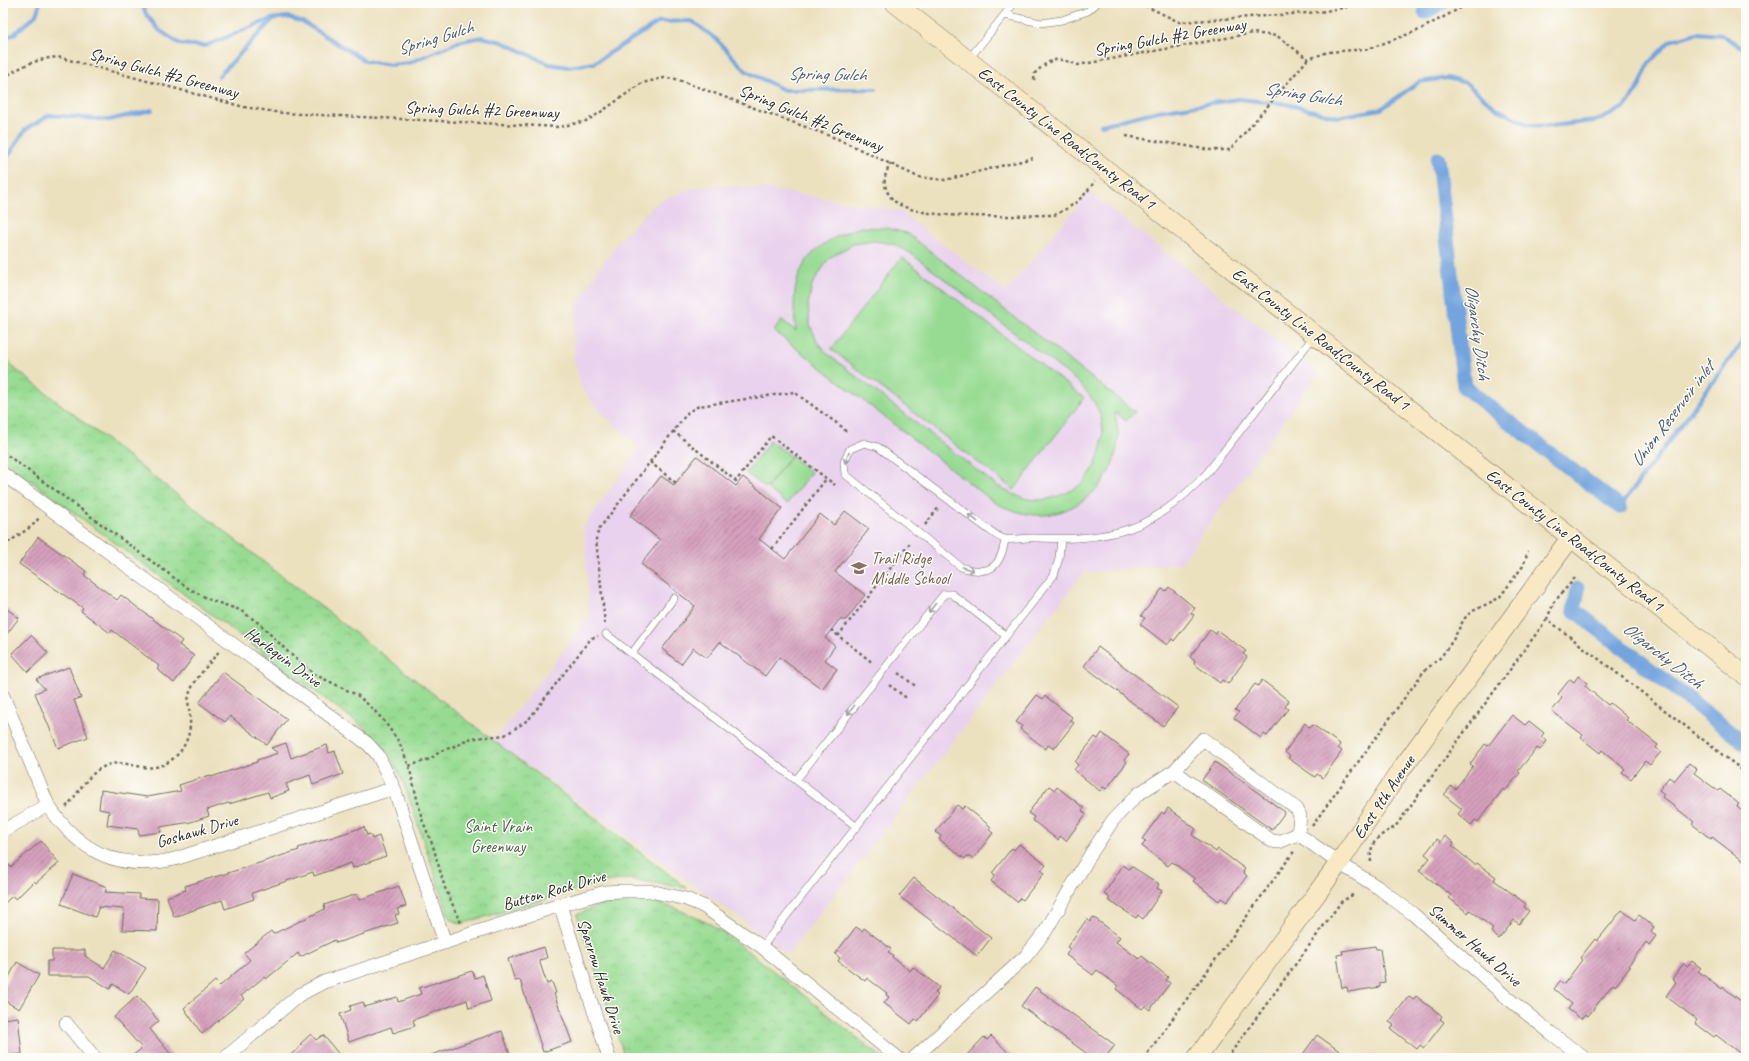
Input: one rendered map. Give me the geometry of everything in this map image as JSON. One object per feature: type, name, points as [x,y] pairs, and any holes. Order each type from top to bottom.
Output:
[{"type":"main road","name":"East County Line Road;County Road 1","points":[[896,3],[1746,676]]},
{"type":"main road","name":"East 9th Avenue","points":[[1197,1058],[1340,864],[1400,771],[1571,537]]},
{"type":"street","name":"Harlequin Drive","points":[[3,474],[368,744],[378,755],[394,788],[445,943]]},
{"type":"street","name":"Goshawk Drive","points":[[3,696],[48,805],[56,818],[77,840],[87,847],[101,854],[129,862],[160,862],[176,859],[394,788]]},
{"type":"street","points":[[914,1058],[1026,956],[1045,932],[1092,852],[1113,820],[1138,794],[1174,771],[1203,738],[1297,809],[1300,816],[1302,837],[1279,842],[1272,841],[1174,771]]},
{"type":"street","points":[[3,831],[48,805]]},
{"type":"street","name":"Summer Hawk Drive","points":[[1302,837],[1340,864],[1379,888],[1413,914],[1505,996],[1584,1058]]},
{"type":"street","name":"Button Rock Drive","points":[[225,1058],[299,995],[311,987],[331,979],[560,905],[605,892],[622,890],[665,893],[703,906],[762,947],[898,1058]]},
{"type":"street","name":"Sparrow Hawk Drive","points":[[560,905],[609,1058]]},
{"type":"street","points":[[66,1023],[95,1058]]},
{"type":"lane","points":[[968,60],[1014,3]]},
{"type":"lane","points":[[1005,15],[1041,23],[1062,20],[1088,11],[1097,3]]},
{"type":"lane","points":[[1005,540],[1003,554],[996,564],[985,572],[961,567],[845,474],[844,462],[850,449],[864,443],[878,447],[989,530],[1005,540],[1026,537],[1061,539],[1080,538],[1131,528],[1169,507],[1187,494],[1207,473],[1315,334]]},
{"type":"lane","points":[[762,947],[1054,574],[1059,558],[1061,539]]},
{"type":"lane","points":[[796,780],[941,596],[948,593],[952,594],[1006,636]]},
{"type":"lane","points":[[632,653],[674,598]]},
{"type":"lane","points":[[606,634],[857,827]]},
{"type":"path","points":[[1140,3],[1179,22],[1320,12],[1368,3]]},
{"type":"path","points":[[1126,136],[1211,150],[1230,150],[1308,59],[1328,52],[1347,52],[1368,49],[1417,31],[1470,3]]},
{"type":"path","name":"Spring Gulch #2 Greenway","points":[[1034,80],[1035,73],[1047,62],[1061,59],[1078,65],[1253,33],[1277,36],[1308,59]]},
{"type":"path","name":"Spring Gulch #2 Greenway","points":[[3,78],[28,63],[44,58],[58,57],[71,59],[244,107],[282,113],[559,127],[586,121],[642,83],[664,78],[676,79],[838,139],[918,177],[944,180],[1033,158]]},
{"type":"path","points":[[891,163],[884,178],[886,190],[896,203],[910,209],[952,216],[1054,215],[1070,208],[1084,196],[1104,168]]},
{"type":"path","points":[[409,766],[430,759],[441,751],[468,740],[505,735],[516,728],[529,719],[592,638],[606,634],[596,539],[599,529],[688,412],[699,406],[794,392],[847,433]]},
{"type":"path","points":[[673,431],[736,481],[771,436],[835,485]]},
{"type":"path","points":[[650,462],[676,483]]},
{"type":"path","points":[[772,549],[826,479]]},
{"type":"path","points":[[3,546],[32,526],[48,507]]},
{"type":"path","points":[[925,525],[939,508]]},
{"type":"path","points":[[838,636],[910,543]]},
{"type":"path","points":[[1144,1058],[1302,837],[1424,671],[1445,651],[1467,615],[1499,598],[1523,566],[1528,551]]},
{"type":"path","points":[[1371,862],[1370,853],[1378,837],[1395,827],[1547,619],[1554,602],[1575,578]]},
{"type":"path","points":[[1547,619],[1746,772]]},
{"type":"path","points":[[831,630],[873,663]]},
{"type":"path","points":[[56,818],[90,777],[100,768],[116,763],[146,768],[156,767],[163,765],[177,756],[184,747],[188,737],[190,725],[188,701],[190,692],[228,639]]},
{"type":"path","points":[[898,673],[917,688]]},
{"type":"path","points":[[889,684],[908,699]]},
{"type":"path","points":[[1227,1058],[1342,902],[1354,894]]},
{"type":"shaded area","name":"Trail Ridge Middle School","points":[[713,185],[767,189],[899,211],[1006,292],[1089,192],[1318,373],[1181,563],[1083,573],[788,955],[748,924],[494,741],[589,617],[584,526],[640,448],[602,414],[582,389],[574,361],[574,333],[579,302],[596,273],[618,242],[640,218],[663,199],[693,188]]},
{"type":"green space","points":[[861,227],[885,228],[907,233],[1135,412],[1126,421],[1115,412],[1118,430],[1116,453],[1107,475],[1094,491],[1077,504],[1067,509],[1046,515],[1020,512],[995,503],[774,331],[782,320],[796,331],[794,311],[795,293],[798,277],[804,264],[826,243],[842,234]],"holes":[[[874,241],[893,244],[909,252],[1078,382],[1089,394],[1095,403],[1101,418],[1103,435],[1096,463],[1086,479],[1080,485],[1061,495],[1041,500],[1024,498],[997,486],[829,355],[818,343],[810,325],[808,305],[812,285],[829,258],[853,244]]]},
{"type":"green space","points":[[902,257],[1084,398],[1014,490],[831,349]]},
{"type":"green space","name":"Saint Vrain Greenway","points":[[3,352],[14,368],[494,741],[687,888],[629,879],[604,882],[461,924],[450,919],[404,784],[390,755],[366,729],[3,460]]},
{"type":"green space","points":[[770,441],[791,456],[766,488],[746,473]]},
{"type":"green space","points":[[791,456],[811,472],[787,504],[767,488]]},
{"type":"green space","points":[[644,900],[675,908],[712,925],[753,955],[883,1058],[625,1058],[577,915],[599,905]]},
{"type":"building","points":[[697,456],[736,486],[743,477],[782,508],[759,539],[785,559],[820,514],[834,525],[845,511],[869,529],[835,572],[865,595],[846,620],[839,620],[825,638],[835,646],[825,660],[837,669],[822,689],[779,657],[765,676],[720,642],[707,658],[693,648],[681,664],[662,649],[695,606],[641,564],[660,540],[630,516],[661,476],[674,485]]},
{"type":"building","points":[[38,537],[86,571],[84,575],[117,600],[121,595],[182,641],[179,645],[194,656],[174,683],[157,669],[159,666],[112,630],[110,633],[81,611],[83,608],[19,564]]},
{"type":"building","points":[[1169,587],[1195,608],[1191,613],[1194,615],[1174,641],[1172,639],[1167,645],[1140,624],[1145,618],[1141,616],[1162,589],[1166,591]]},
{"type":"building","points":[[3,606],[19,618],[3,639]]},
{"type":"building","points":[[1210,630],[1216,634],[1218,631],[1246,651],[1243,654],[1247,657],[1228,684],[1222,680],[1220,683],[1194,664],[1195,661],[1190,657]]},
{"type":"building","points":[[31,635],[48,653],[28,672],[12,654]]},
{"type":"building","points":[[1098,647],[1178,707],[1163,726],[1084,666]]},
{"type":"building","points":[[69,667],[81,698],[74,700],[88,737],[58,748],[35,693],[45,689],[36,679]]},
{"type":"building","points":[[223,672],[287,719],[267,745],[230,716],[225,722],[199,703]]},
{"type":"building","points":[[1578,676],[1587,683],[1585,686],[1608,705],[1610,703],[1628,718],[1626,720],[1658,745],[1656,748],[1661,752],[1650,765],[1645,761],[1631,779],[1622,772],[1625,769],[1602,750],[1600,753],[1581,738],[1583,735],[1552,711],[1562,698],[1558,694],[1570,679],[1574,682]]},
{"type":"building","points":[[1262,680],[1289,701],[1285,707],[1288,709],[1267,736],[1264,734],[1261,738],[1234,718],[1239,712],[1235,710],[1255,684],[1258,686]]},
{"type":"building","points":[[1037,695],[1043,699],[1045,696],[1072,717],[1070,720],[1074,723],[1054,749],[1048,745],[1046,749],[1020,729],[1022,726],[1016,722]]},
{"type":"building","points":[[1512,715],[1525,725],[1529,721],[1544,733],[1541,737],[1547,741],[1540,750],[1537,748],[1518,771],[1520,773],[1505,791],[1503,789],[1478,822],[1475,820],[1471,825],[1458,814],[1462,809],[1444,795],[1451,786],[1455,789],[1473,766],[1470,764],[1485,744],[1488,746]]},
{"type":"building","points":[[1305,723],[1310,728],[1313,725],[1340,744],[1338,748],[1342,751],[1323,778],[1317,774],[1315,777],[1288,758],[1290,756],[1285,752]]},
{"type":"building","points":[[1102,733],[1129,754],[1124,760],[1127,762],[1106,789],[1103,787],[1100,791],[1074,770],[1078,765],[1075,762],[1095,737],[1098,739]]},
{"type":"building","points":[[286,743],[291,758],[327,745],[329,753],[335,751],[343,774],[313,785],[310,775],[286,784],[289,791],[270,798],[268,792],[229,804],[228,803],[207,810],[209,816],[191,822],[160,827],[161,832],[139,835],[138,829],[107,825],[109,811],[99,809],[101,790],[147,797],[181,791],[179,785],[210,775],[211,777],[257,762],[257,760],[278,753],[271,748]]},
{"type":"building","points":[[1215,762],[1285,812],[1272,830],[1202,780]]},
{"type":"building","points":[[1689,763],[1697,769],[1694,773],[1718,791],[1720,789],[1739,804],[1737,806],[1746,813],[1746,863],[1712,837],[1711,839],[1692,824],[1694,822],[1662,797],[1664,794],[1659,790],[1669,777],[1674,781]]},
{"type":"building","points":[[1049,786],[1055,790],[1057,787],[1084,808],[1082,811],[1086,814],[1066,841],[1060,836],[1058,840],[1032,820],[1034,817],[1028,813]]},
{"type":"building","points":[[957,805],[962,809],[965,806],[991,827],[989,830],[993,833],[973,859],[967,856],[965,859],[939,839],[941,836],[935,832]]},
{"type":"building","points":[[1168,808],[1196,829],[1192,835],[1216,852],[1218,849],[1245,869],[1243,872],[1247,876],[1227,902],[1221,898],[1219,901],[1193,881],[1195,879],[1175,864],[1172,862],[1168,866],[1142,846],[1146,841],[1142,839],[1162,812],[1164,814]]},
{"type":"building","points":[[364,827],[367,835],[370,834],[372,839],[379,836],[386,856],[353,868],[351,863],[314,876],[313,872],[252,893],[254,899],[225,909],[222,900],[174,917],[167,897],[186,890],[185,886],[299,850],[298,848]]},
{"type":"building","points":[[1445,836],[1454,843],[1452,846],[1475,865],[1477,863],[1496,877],[1494,880],[1526,904],[1524,907],[1529,911],[1519,924],[1514,920],[1499,939],[1491,932],[1493,928],[1470,910],[1468,913],[1449,898],[1451,895],[1419,871],[1430,858],[1425,854],[1437,839],[1441,842]]},
{"type":"building","points":[[41,841],[59,863],[36,883],[34,881],[16,899],[12,896],[3,905],[3,860],[11,867]]},
{"type":"building","points":[[1019,844],[1046,865],[1041,871],[1044,873],[1023,900],[1020,898],[1017,902],[991,881],[995,876],[992,873],[1012,848],[1014,850]]},
{"type":"building","points":[[1123,865],[1129,869],[1131,866],[1159,884],[1157,888],[1162,891],[1143,919],[1138,915],[1136,918],[1108,900],[1110,898],[1104,894]]},
{"type":"building","points":[[73,874],[107,887],[105,892],[139,894],[139,898],[158,899],[157,931],[122,930],[124,909],[99,907],[95,917],[61,904]]},
{"type":"building","points":[[914,878],[991,938],[977,956],[899,896]]},
{"type":"building","points":[[399,886],[406,906],[397,909],[399,914],[395,915],[398,923],[336,943],[335,940],[300,957],[298,953],[266,979],[264,977],[241,996],[244,999],[202,1034],[184,1008],[215,981],[220,986],[250,960],[244,953],[271,931],[273,934],[325,909],[324,905],[357,894],[359,900]]},
{"type":"building","points":[[1622,910],[1635,920],[1639,915],[1654,927],[1651,931],[1656,936],[1649,945],[1646,942],[1628,966],[1630,967],[1615,986],[1613,984],[1588,1016],[1585,1014],[1581,1019],[1568,1009],[1572,1004],[1554,989],[1560,981],[1564,984],[1582,960],[1580,958],[1595,939],[1597,941]]},
{"type":"building","points":[[1093,917],[1120,937],[1116,942],[1139,959],[1142,956],[1168,977],[1166,980],[1170,983],[1150,1010],[1145,1006],[1142,1009],[1116,989],[1118,986],[1097,970],[1093,975],[1066,955],[1070,949],[1067,947],[1087,919],[1090,922]]},
{"type":"building","points":[[856,927],[862,931],[864,928],[891,949],[888,952],[893,955],[892,957],[910,971],[913,967],[939,987],[935,993],[938,995],[918,1021],[915,1019],[911,1024],[884,1003],[889,997],[886,995],[887,993],[867,978],[865,981],[838,961],[840,958],[835,954]]},
{"type":"building","points":[[1375,946],[1376,949],[1380,949],[1385,982],[1380,983],[1380,987],[1348,992],[1347,987],[1342,988],[1337,955],[1343,954],[1342,951]]},
{"type":"building","points":[[544,947],[547,958],[539,960],[547,984],[552,982],[556,993],[554,994],[572,1042],[543,1052],[520,980],[515,981],[508,959]]},
{"type":"building","points":[[52,950],[85,950],[85,956],[104,968],[115,950],[146,968],[129,994],[113,984],[110,989],[89,976],[47,976],[47,961],[52,961]]},
{"type":"building","points":[[1692,961],[1701,968],[1698,971],[1722,989],[1723,987],[1742,1002],[1740,1004],[1746,1009],[1746,1058],[1716,1035],[1714,1037],[1695,1023],[1697,1020],[1666,996],[1676,982],[1672,979],[1684,963],[1687,966]]},
{"type":"building","points":[[17,962],[39,975],[19,1009],[5,1001],[8,996],[3,993],[3,988]]},
{"type":"building","points":[[472,971],[475,978],[483,975],[491,1001],[469,1008],[467,1000],[413,1020],[415,1026],[393,1033],[391,1027],[349,1042],[340,1014],[351,1010],[350,1006],[363,1002],[365,1007],[397,997],[398,1002],[421,994],[419,988]]},
{"type":"building","points":[[1035,987],[1115,1045],[1105,1058],[1093,1058],[1021,1006]]},
{"type":"building","points":[[137,996],[159,1021],[150,1029],[174,1058],[130,1058],[142,1048],[114,1017]]},
{"type":"building","points":[[1409,996],[1414,999],[1416,996],[1442,1016],[1440,1019],[1444,1022],[1424,1048],[1420,1045],[1417,1049],[1391,1029],[1394,1025],[1389,1022]]},
{"type":"building","points":[[18,1017],[22,1054],[3,1056],[3,1019]]},
{"type":"building","points":[[502,1031],[511,1058],[429,1058],[428,1056]]},
{"type":"building","points":[[311,1034],[316,1040],[323,1035],[342,1058],[287,1058],[302,1045],[300,1044]]},
{"type":"building","points":[[1317,1035],[1349,1058],[1309,1058],[1303,1054]]},
{"type":"building","points":[[991,1036],[1014,1058],[964,1058],[984,1037],[987,1040]]},
{"type":"waterway","name":"Spring Gulch","points":[[3,37],[13,35],[36,15],[40,3]]},
{"type":"waterway","name":"Spring Gulch","points":[[141,3],[146,14],[159,30],[180,44],[205,46],[271,19],[287,17],[303,22],[365,61],[391,65],[409,63],[458,42],[482,37],[502,42],[549,64],[568,67],[594,63],[659,22],[692,21],[716,39],[746,71],[784,90],[876,89]]},
{"type":"waterway","name":"Oligarchy Ditch","points":[[1425,12],[1441,3]]},
{"type":"waterway","points":[[219,76],[274,18]]},
{"type":"waterway","name":"Spring Gulch","points":[[1101,125],[1158,111],[1239,99],[1286,104],[1338,117],[1381,109],[1419,82],[1447,78],[1466,83],[1497,109],[1529,125],[1551,126],[1595,121],[1626,106],[1639,87],[1649,63],[1670,41],[1696,33],[1722,35],[1746,50]]},
{"type":"waterway","points":[[3,164],[25,130],[49,115],[109,120],[152,110]]},
{"type":"waterway","name":"Oligarchy Ditch","points":[[1438,159],[1464,387],[1620,507]]},
{"type":"waterway","name":"Union Reservoir inlet","points":[[1620,507],[1746,337]]},
{"type":"waterway","name":"Oligarchy Ditch","points":[[1578,589],[1574,610],[1746,744]]},
{"type":"place","name":"Trail Ridge Middle School","points":[[859,568]]}]
